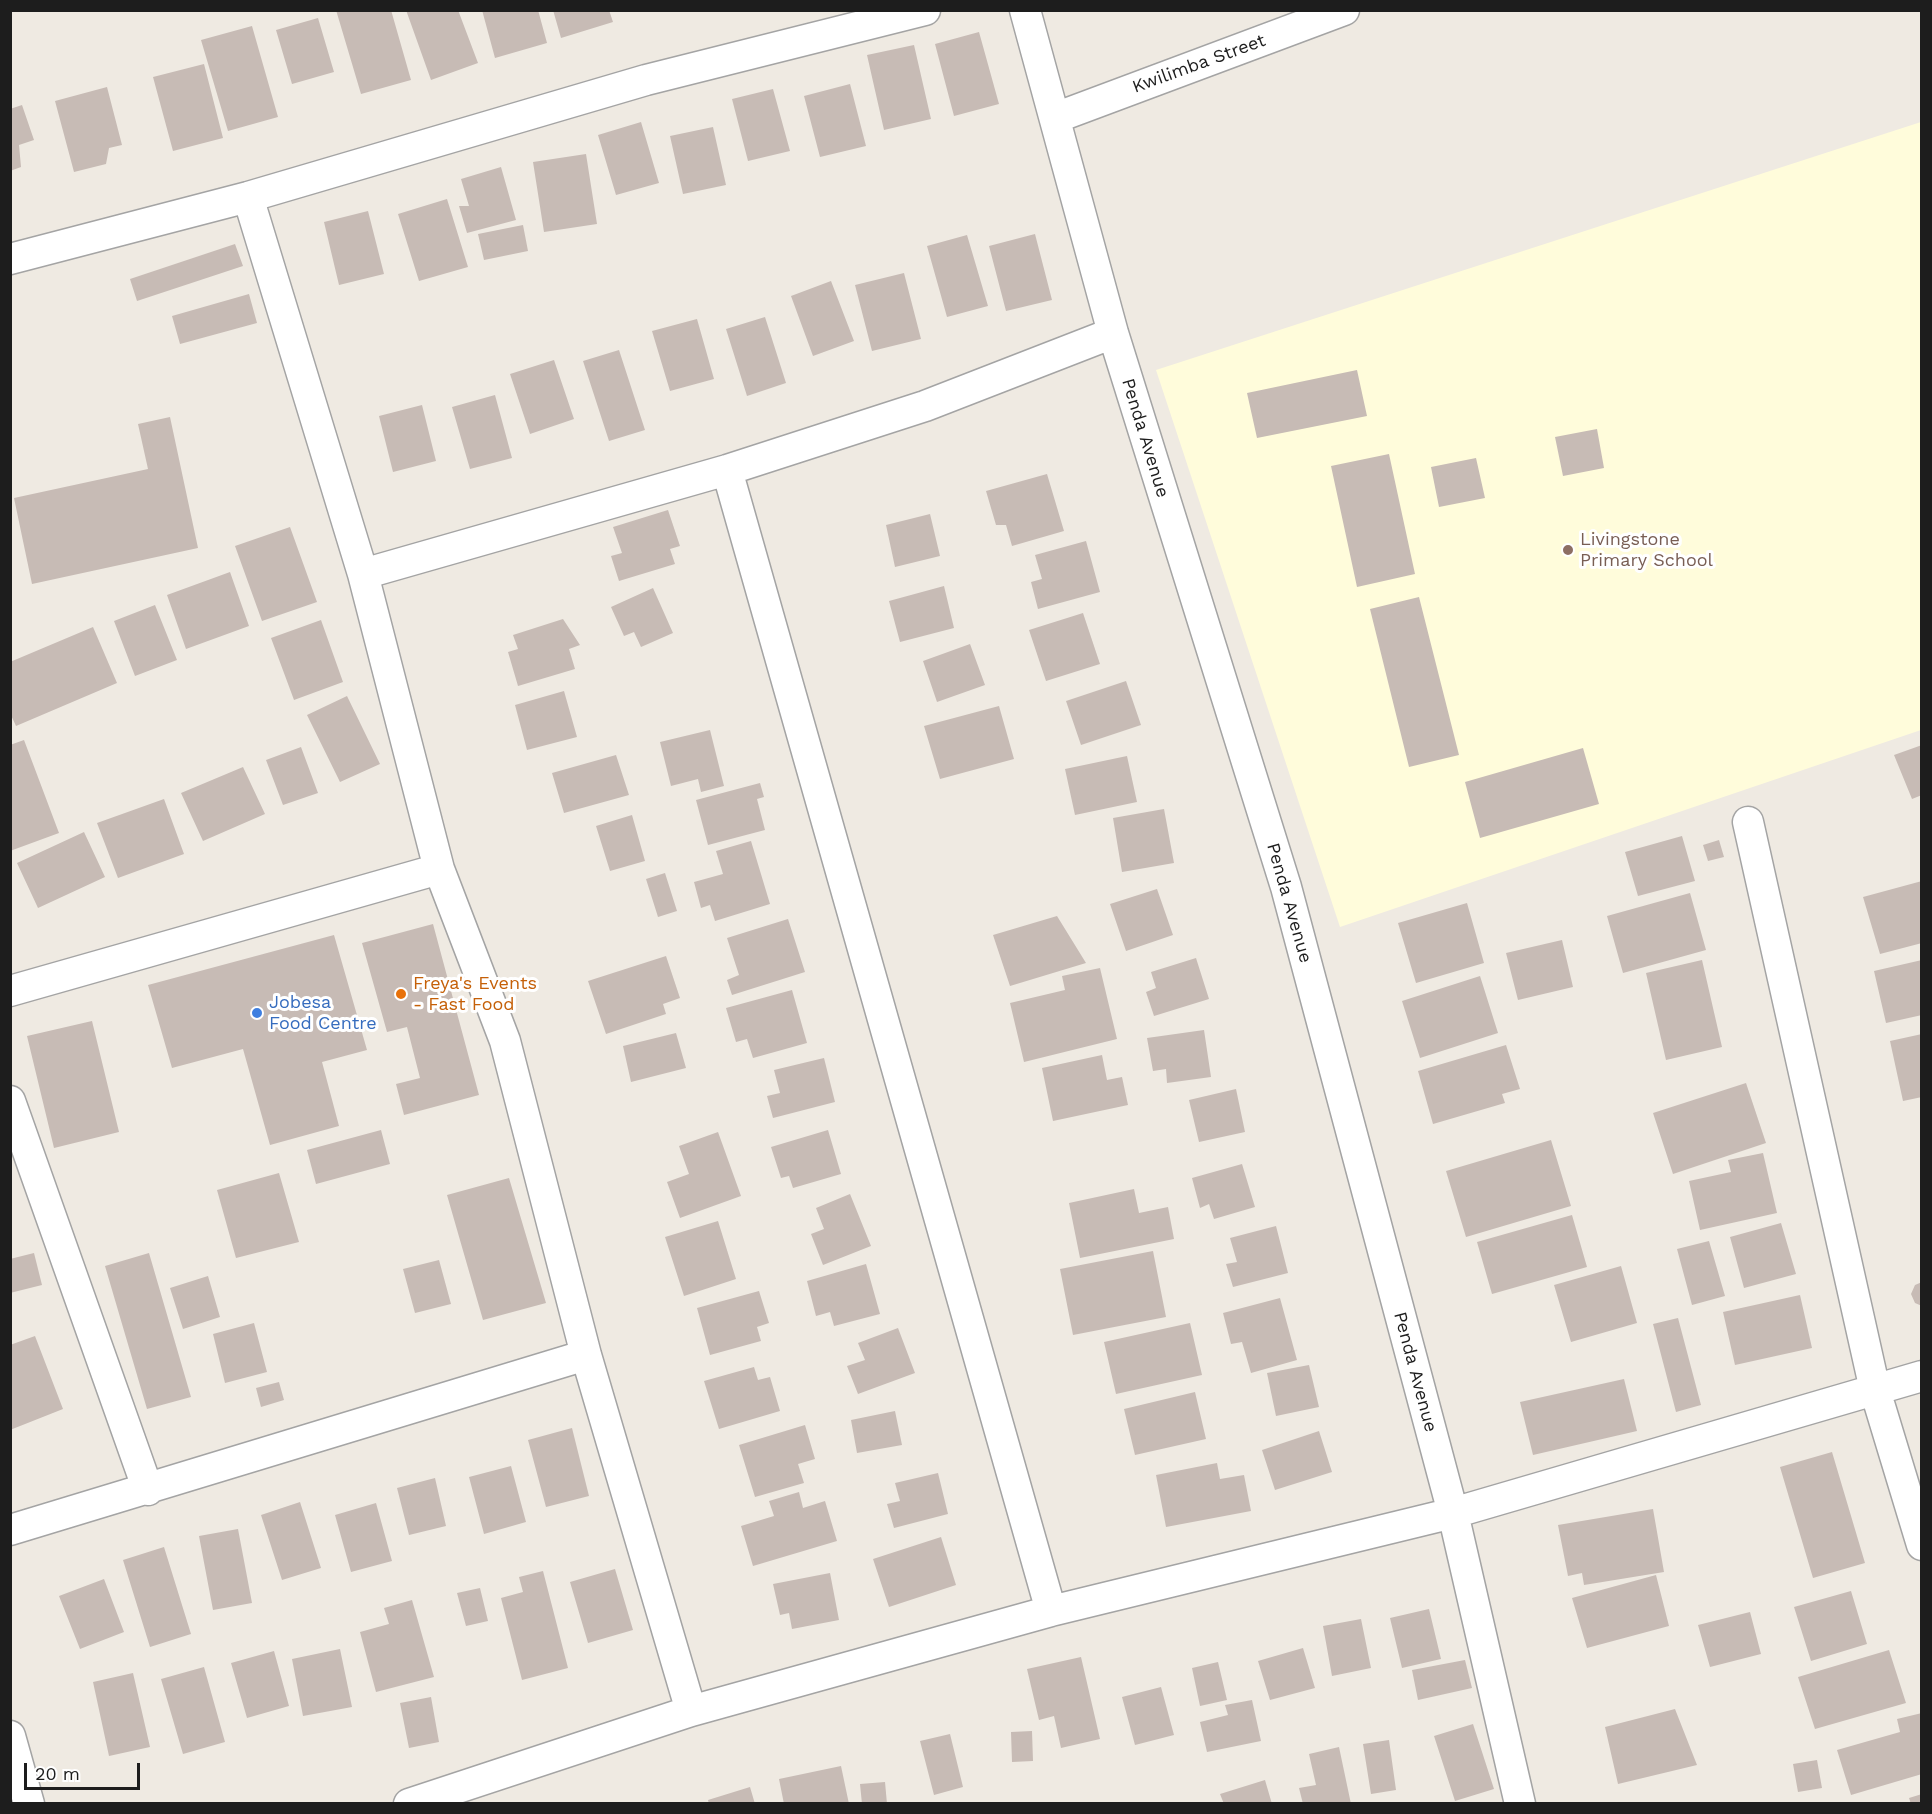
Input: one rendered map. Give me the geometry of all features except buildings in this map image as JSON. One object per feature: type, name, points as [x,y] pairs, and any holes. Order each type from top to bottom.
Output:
[{"type":"street","points":[[10,259],[248,197],[646,80],[925,10]]},
{"type":"street","name":"Penda Avenue","points":[[1025,10],[1113,333],[1286,887],[1453,1513],[1520,1803]]},
{"type":"street","name":"Kwilimba Street","points":[[1055,117],[1344,10]]},
{"type":"street","points":[[248,197],[363,574],[439,868],[505,1041],[586,1355],[691,1711]]},
{"type":"street","points":[[363,574],[727,470],[925,406],[1113,333]]},
{"type":"street","points":[[727,470],[1051,1611]]},
{"type":"street","points":[[1748,822],[1875,1390],[1922,1545]]},
{"type":"street","points":[[10,991],[439,868]]},
{"type":"street","points":[[12,1106],[148,1490]]},
{"type":"street","points":[[10,1530],[148,1490],[586,1355]]},
{"type":"street","points":[[409,1803],[691,1711],[1051,1611],[1453,1513],[1922,1377]]},
{"type":"street","points":[[10,1736],[29,1803]]},
{"type":"shaded area","name":"Livingstone Primary School","points":[[1921,122],[1921,730],[1340,927],[1156,370]]},
{"type":"place","name":"Livingstone Primary School","points":[[1568,550]]},
{"type":"place","name":"Freya's Events - Fast Food","points":[[401,994]]},
{"type":"place","name":"Jobesa Food Centre","points":[[257,1013]]}]
